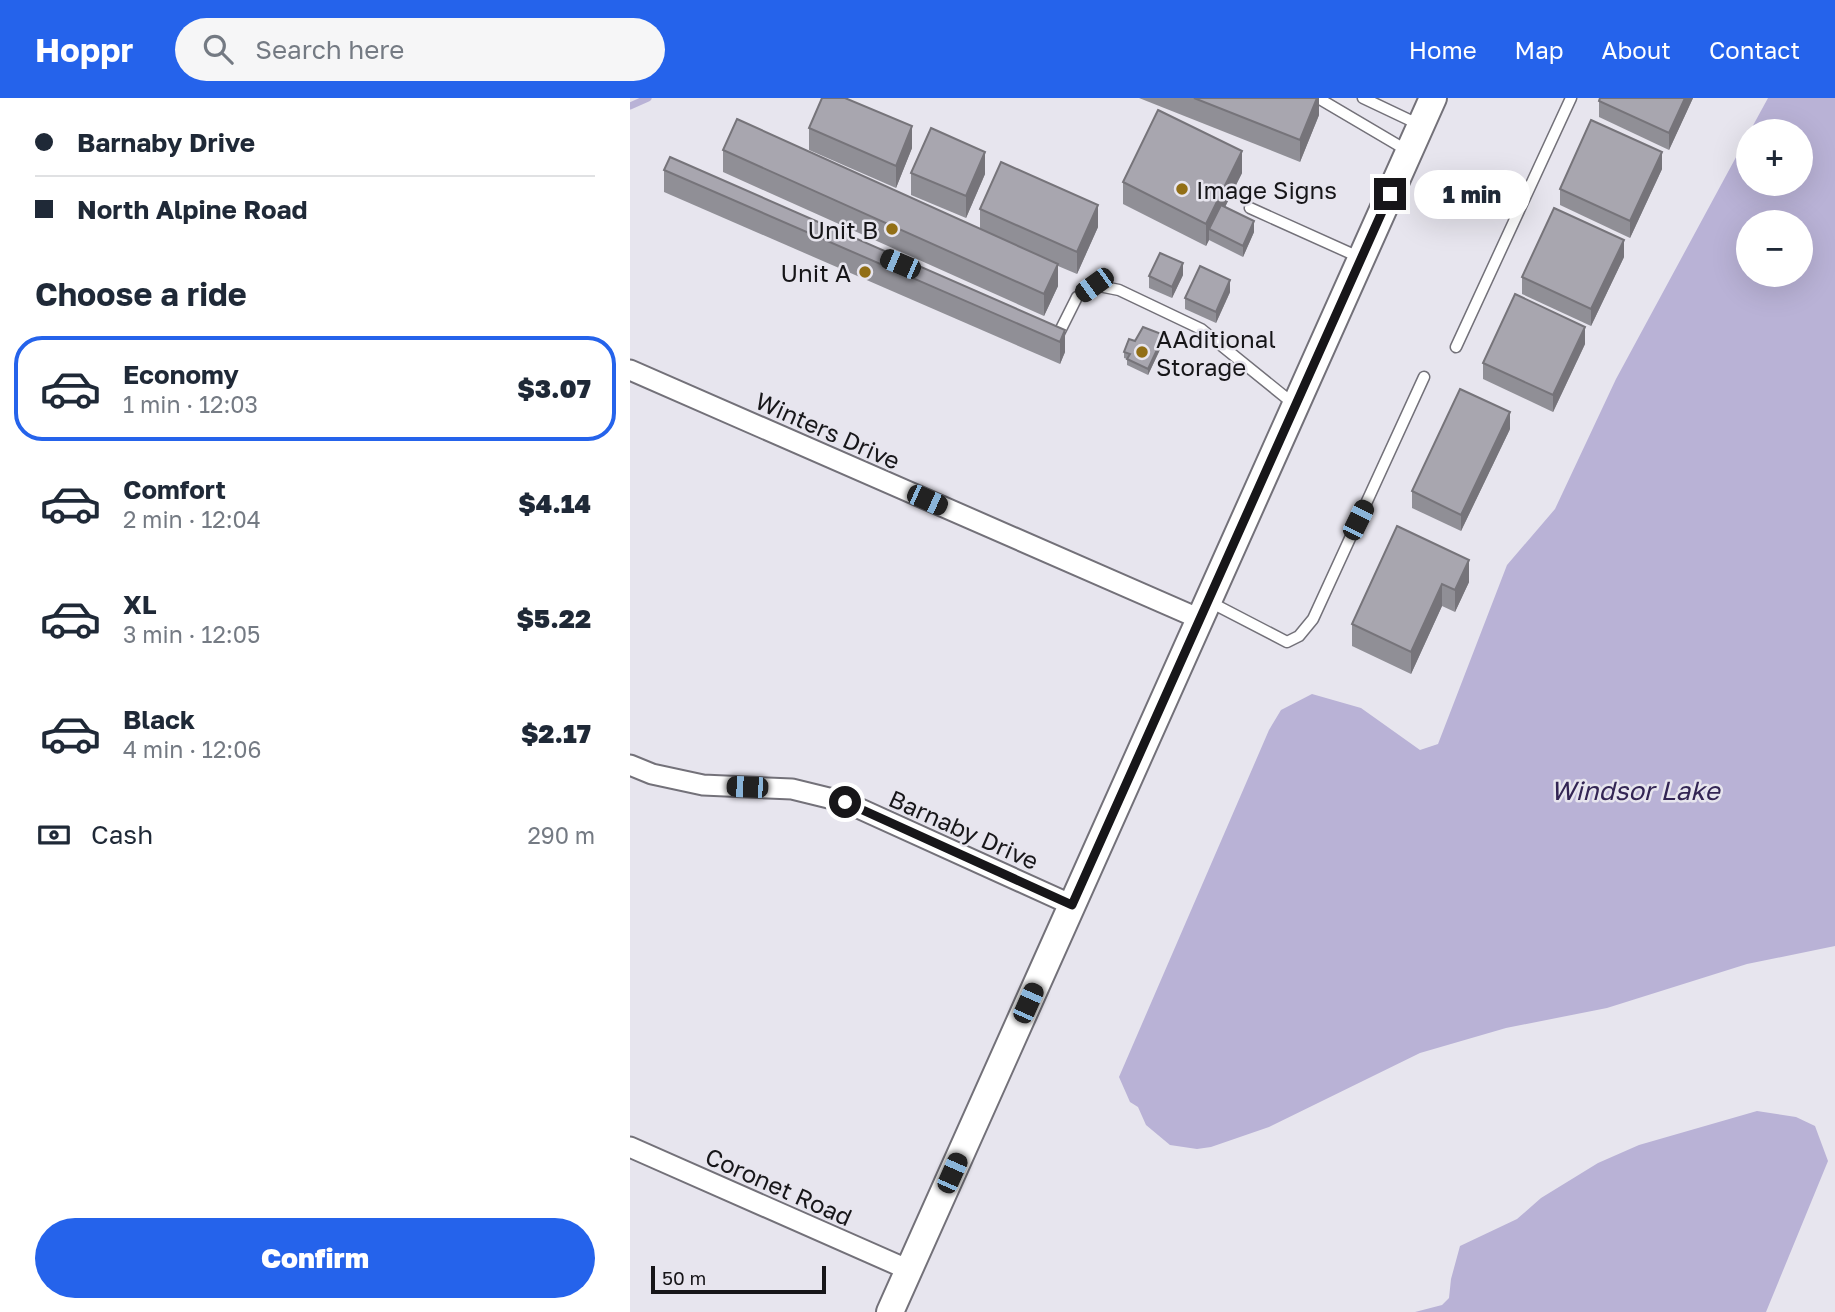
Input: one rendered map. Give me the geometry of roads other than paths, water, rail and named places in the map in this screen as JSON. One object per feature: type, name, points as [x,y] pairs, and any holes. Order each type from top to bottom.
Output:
[{"type":"main road","points":[[890,1312],[1433,98]]},
{"type":"street","name":"Winters Drive","points":[[630,370],[1204,610]]},
{"type":"street","name":"Barnaby Drive","points":[[630,765],[652,774],[703,785],[792,789],[845,802],[1072,905]]},
{"type":"street","name":"Coronet Road","points":[[630,1147],[909,1270]]},
{"type":"lane","points":[[1318,98],[1409,151]]},
{"type":"lane","points":[[1363,98],[1421,125]]},
{"type":"lane","points":[[1456,347],[1572,98]]},
{"type":"lane","points":[[1250,208],[1361,258]]},
{"type":"lane","points":[[1040,327],[1058,335],[1077,297],[1094,285],[1119,290],[1201,329],[1295,405]]},
{"type":"lane","points":[[1204,610],[1287,642],[1300,636],[1313,619],[1423,377]]},
{"type":"water","name":"Windsor Lake","points":[[1768,98],[1835,98],[1835,946],[1747,964],[1607,1008],[1506,1028],[1420,1053],[1269,1127],[1211,1147],[1197,1149],[1170,1145],[1146,1125],[1138,1107],[1130,1102],[1119,1077],[1269,730],[1281,710],[1312,694],[1361,708],[1420,750],[1438,744],[1507,565],[1555,509],[1616,379],[1736,157],[1736,196],[1813,196],[1813,119],[1757,119]]},
{"type":"water","points":[[1757,1111],[1796,1117],[1815,1126],[1828,1161],[1766,1312],[1415,1312],[1442,1305],[1449,1298],[1460,1246],[1517,1219],[1541,1198],[1598,1163],[1639,1145]]},
{"type":"waterway","points":[[630,106],[648,98]]},
{"type":"place","name":"Image Signs","points":[[1182,189]]},
{"type":"place","name":"Unit B","points":[[892,229]]},
{"type":"place","name":"Unit A","points":[[865,272]]},
{"type":"place","name":"AAditional Storage","points":[[1142,352]]}]
